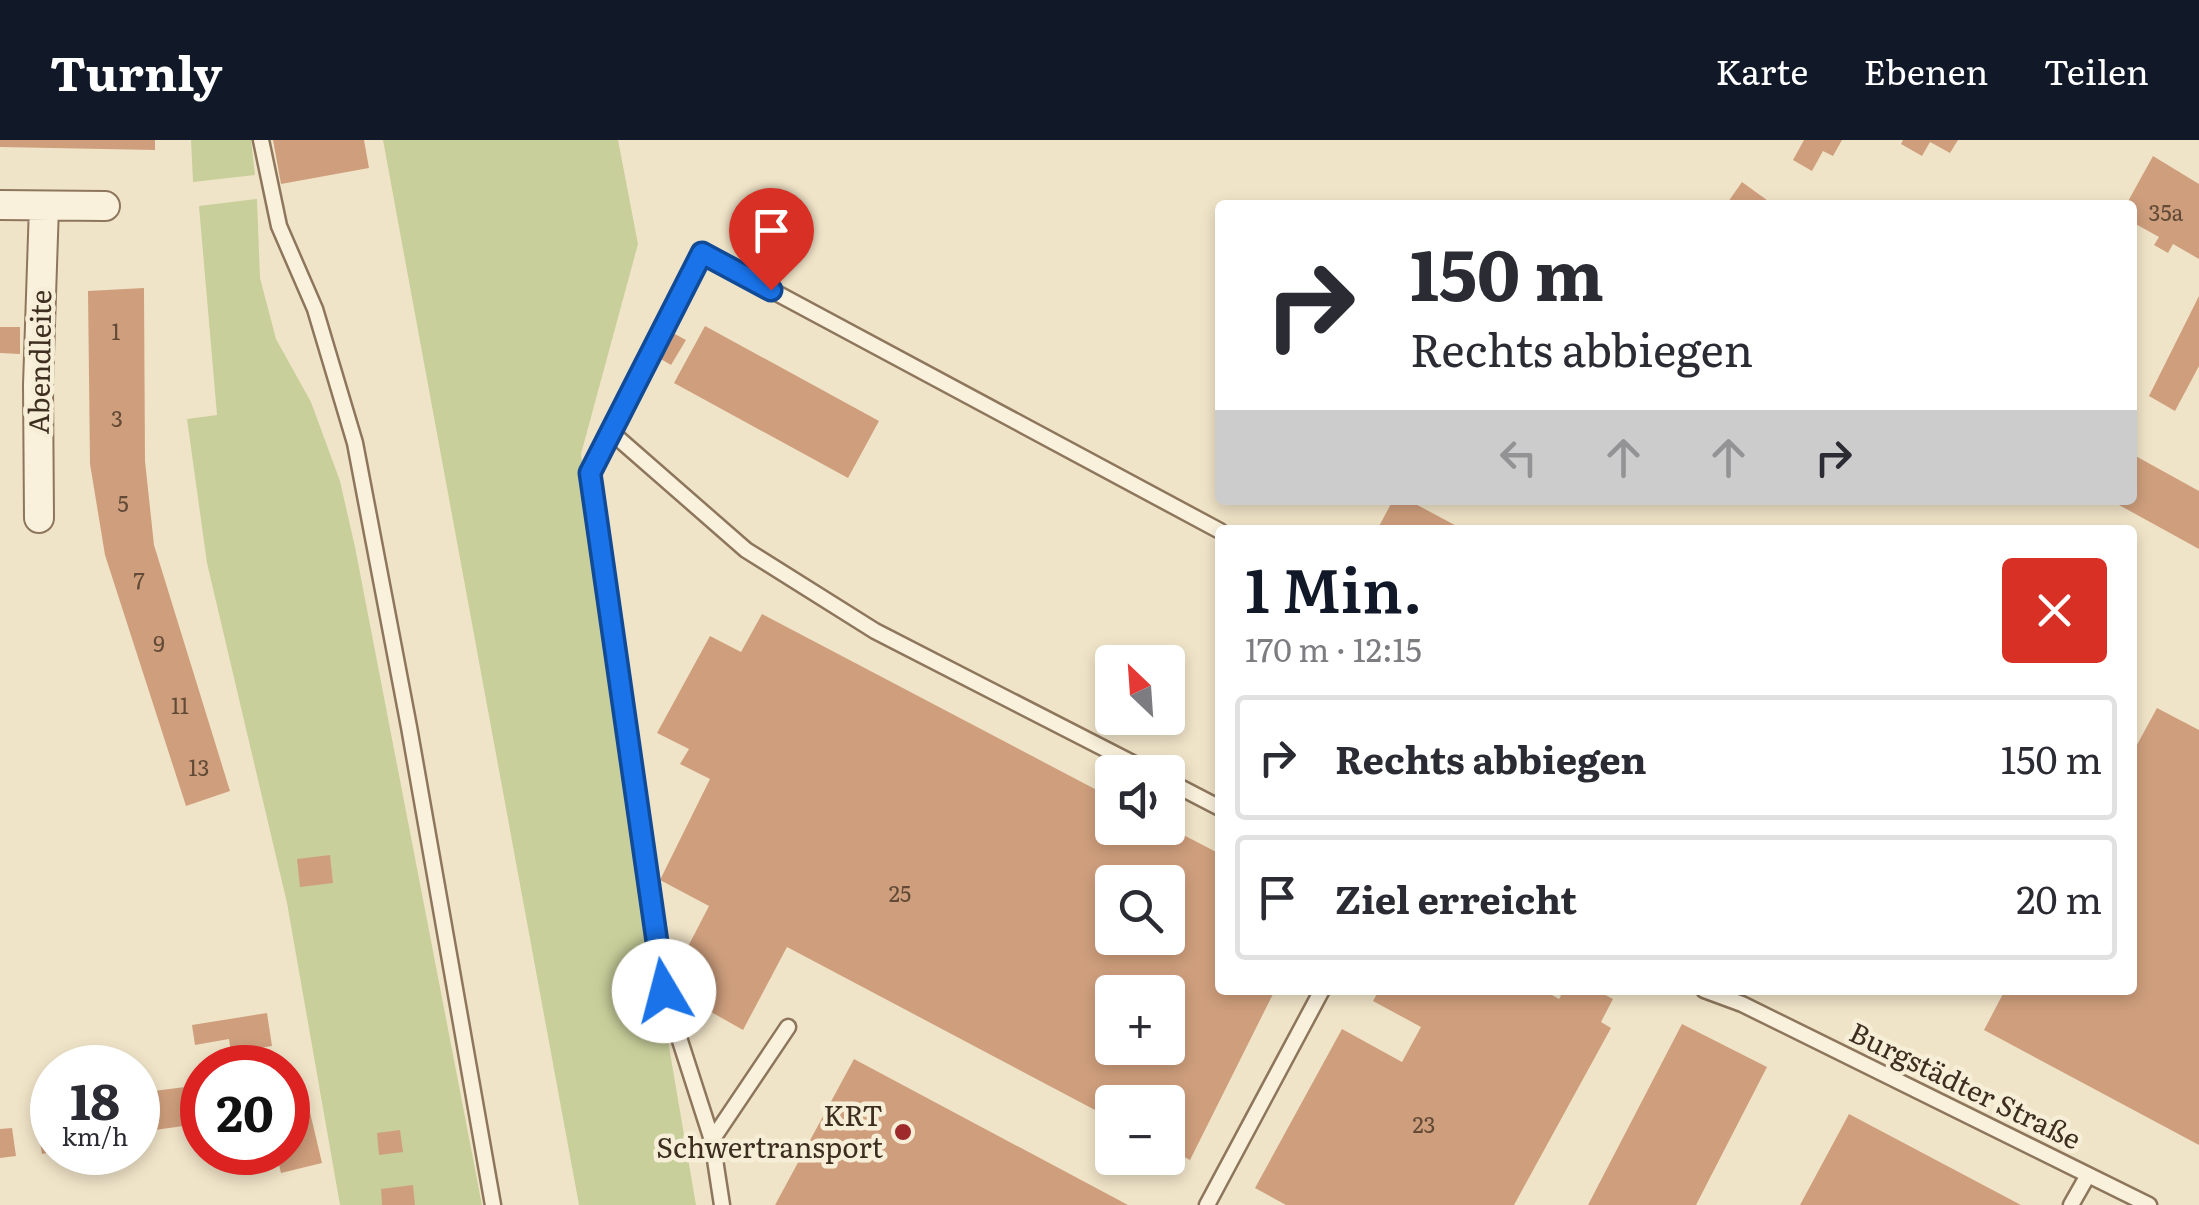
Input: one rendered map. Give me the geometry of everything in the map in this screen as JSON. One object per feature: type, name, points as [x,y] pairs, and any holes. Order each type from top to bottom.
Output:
[{"type":"street","points":[[0,205],[105,206]]},
{"type":"street","name":"Abendleite","points":[[39,518],[38,384],[44,206]]},
{"type":"lane","points":[[262,140],[279,226],[315,309],[355,443],[493,1205]]},
{"type":"lane","points":[[722,1205],[712,1140],[664,991],[590,473],[702,253],[1215,528]]},
{"type":"lane","points":[[611,432],[746,550],[874,631],[1117,755]]},
{"type":"lane","points":[[1185,790],[1215,805]]},
{"type":"lane","points":[[1208,1205],[1319,995]]},
{"type":"lane","name":"Burgstädter Straße","points":[[1718,995],[2149,1205]]},
{"type":"lane","points":[[712,1140],[788,1027]]},
{"type":"lane","points":[[2070,1205],[2088,1175]]},
{"type":"green space","points":[[191,140],[251,140],[255,175],[193,182]]},
{"type":"green space","points":[[383,140],[618,140],[638,244],[581,454],[659,988],[696,1205],[579,1205]]},
{"type":"green space","points":[[257,199],[260,278],[276,339],[311,402],[340,481],[355,547],[482,1205],[340,1205],[287,903],[207,563],[187,419],[217,415],[199,206]]},
{"type":"building","points":[[0,140],[155,140],[155,150],[0,147]]},
{"type":"building","points":[[273,140],[364,140],[369,168],[281,184]]},
{"type":"building","points":[[1804,140],[1842,140],[1833,156],[1823,151],[1812,171],[1793,160]]},
{"type":"building","points":[[1903,140],[1958,140],[1950,153],[1930,142],[1922,156],[1901,144]]},
{"type":"building","points":[[2153,156],[2199,184],[2199,259],[2173,244],[2168,253],[2154,245],[2159,237],[2137,225],[2137,200],[2129,200]]},
{"type":"building","points":[[1742,182],[1767,200],[1729,200]]},
{"type":"building","points":[[144,288],[145,461],[154,545],[230,791],[186,806],[105,555],[90,464],[88,291]]},
{"type":"building","points":[[2199,296],[2199,366],[2175,411],[2149,396]]},
{"type":"building","points":[[705,326],[879,421],[848,478],[674,383]]},
{"type":"building","points":[[0,327],[20,327],[20,354],[0,353]]},
{"type":"building","points":[[673,333],[686,340],[671,365],[659,358]]},
{"type":"building","points":[[2137,457],[2199,491],[2199,549],[2119,505],[2137,505]]},
{"type":"building","points":[[1390,505],[1417,505],[1455,525],[1380,525]]},
{"type":"building","points":[[762,614],[1095,789],[1095,845],[1185,845],[1185,836],[1215,851],[1215,995],[1272,995],[1190,1160],[1185,1157],[1185,1085],[1095,1085],[1095,1110],[787,947],[743,1030],[667,987],[709,906],[660,880],[710,779],[680,764],[689,749],[657,733],[710,636],[741,652]]},
{"type":"building","points":[[2157,708],[2199,730],[2199,1145],[1984,1030],[2002,995],[2137,995],[2137,745]]},
{"type":"building","points":[[330,855],[333,883],[300,887],[297,859]]},
{"type":"building","points":[[1376,995],[1552,995],[1559,999],[1561,995],[1605,995],[1613,999],[1601,1022],[1611,1028],[1514,1205],[1286,1205],[1255,1188],[1342,1029],[1402,1062],[1421,1027],[1373,1001]]},
{"type":"building","points":[[267,1013],[272,1045],[230,1045],[229,1039],[195,1045],[192,1025]]},
{"type":"building","points":[[1682,1024],[1767,1067],[1696,1205],[1588,1205]]},
{"type":"building","name":"KRT Schwertransport","points":[[854,1059],[1128,1205],[775,1205]]},
{"type":"building","points":[[180,1088],[180,1126],[160,1129],[160,1090]]},
{"type":"building","points":[[310,1112],[322,1163],[310,1166]]},
{"type":"building","points":[[1849,1114],[2021,1205],[1800,1205]]},
{"type":"building","points":[[12,1128],[16,1156],[0,1158],[0,1129]]},
{"type":"building","points":[[400,1130],[403,1152],[379,1155],[377,1133]]},
{"type":"building","points":[[413,1185],[415,1205],[382,1205],[381,1189]]},
{"type":"place","name":"KRT Schwertransport","points":[[903,1132]]},
{"type":"route","points":[[664,991],[590,473],[702,253],[771,290]]}]
